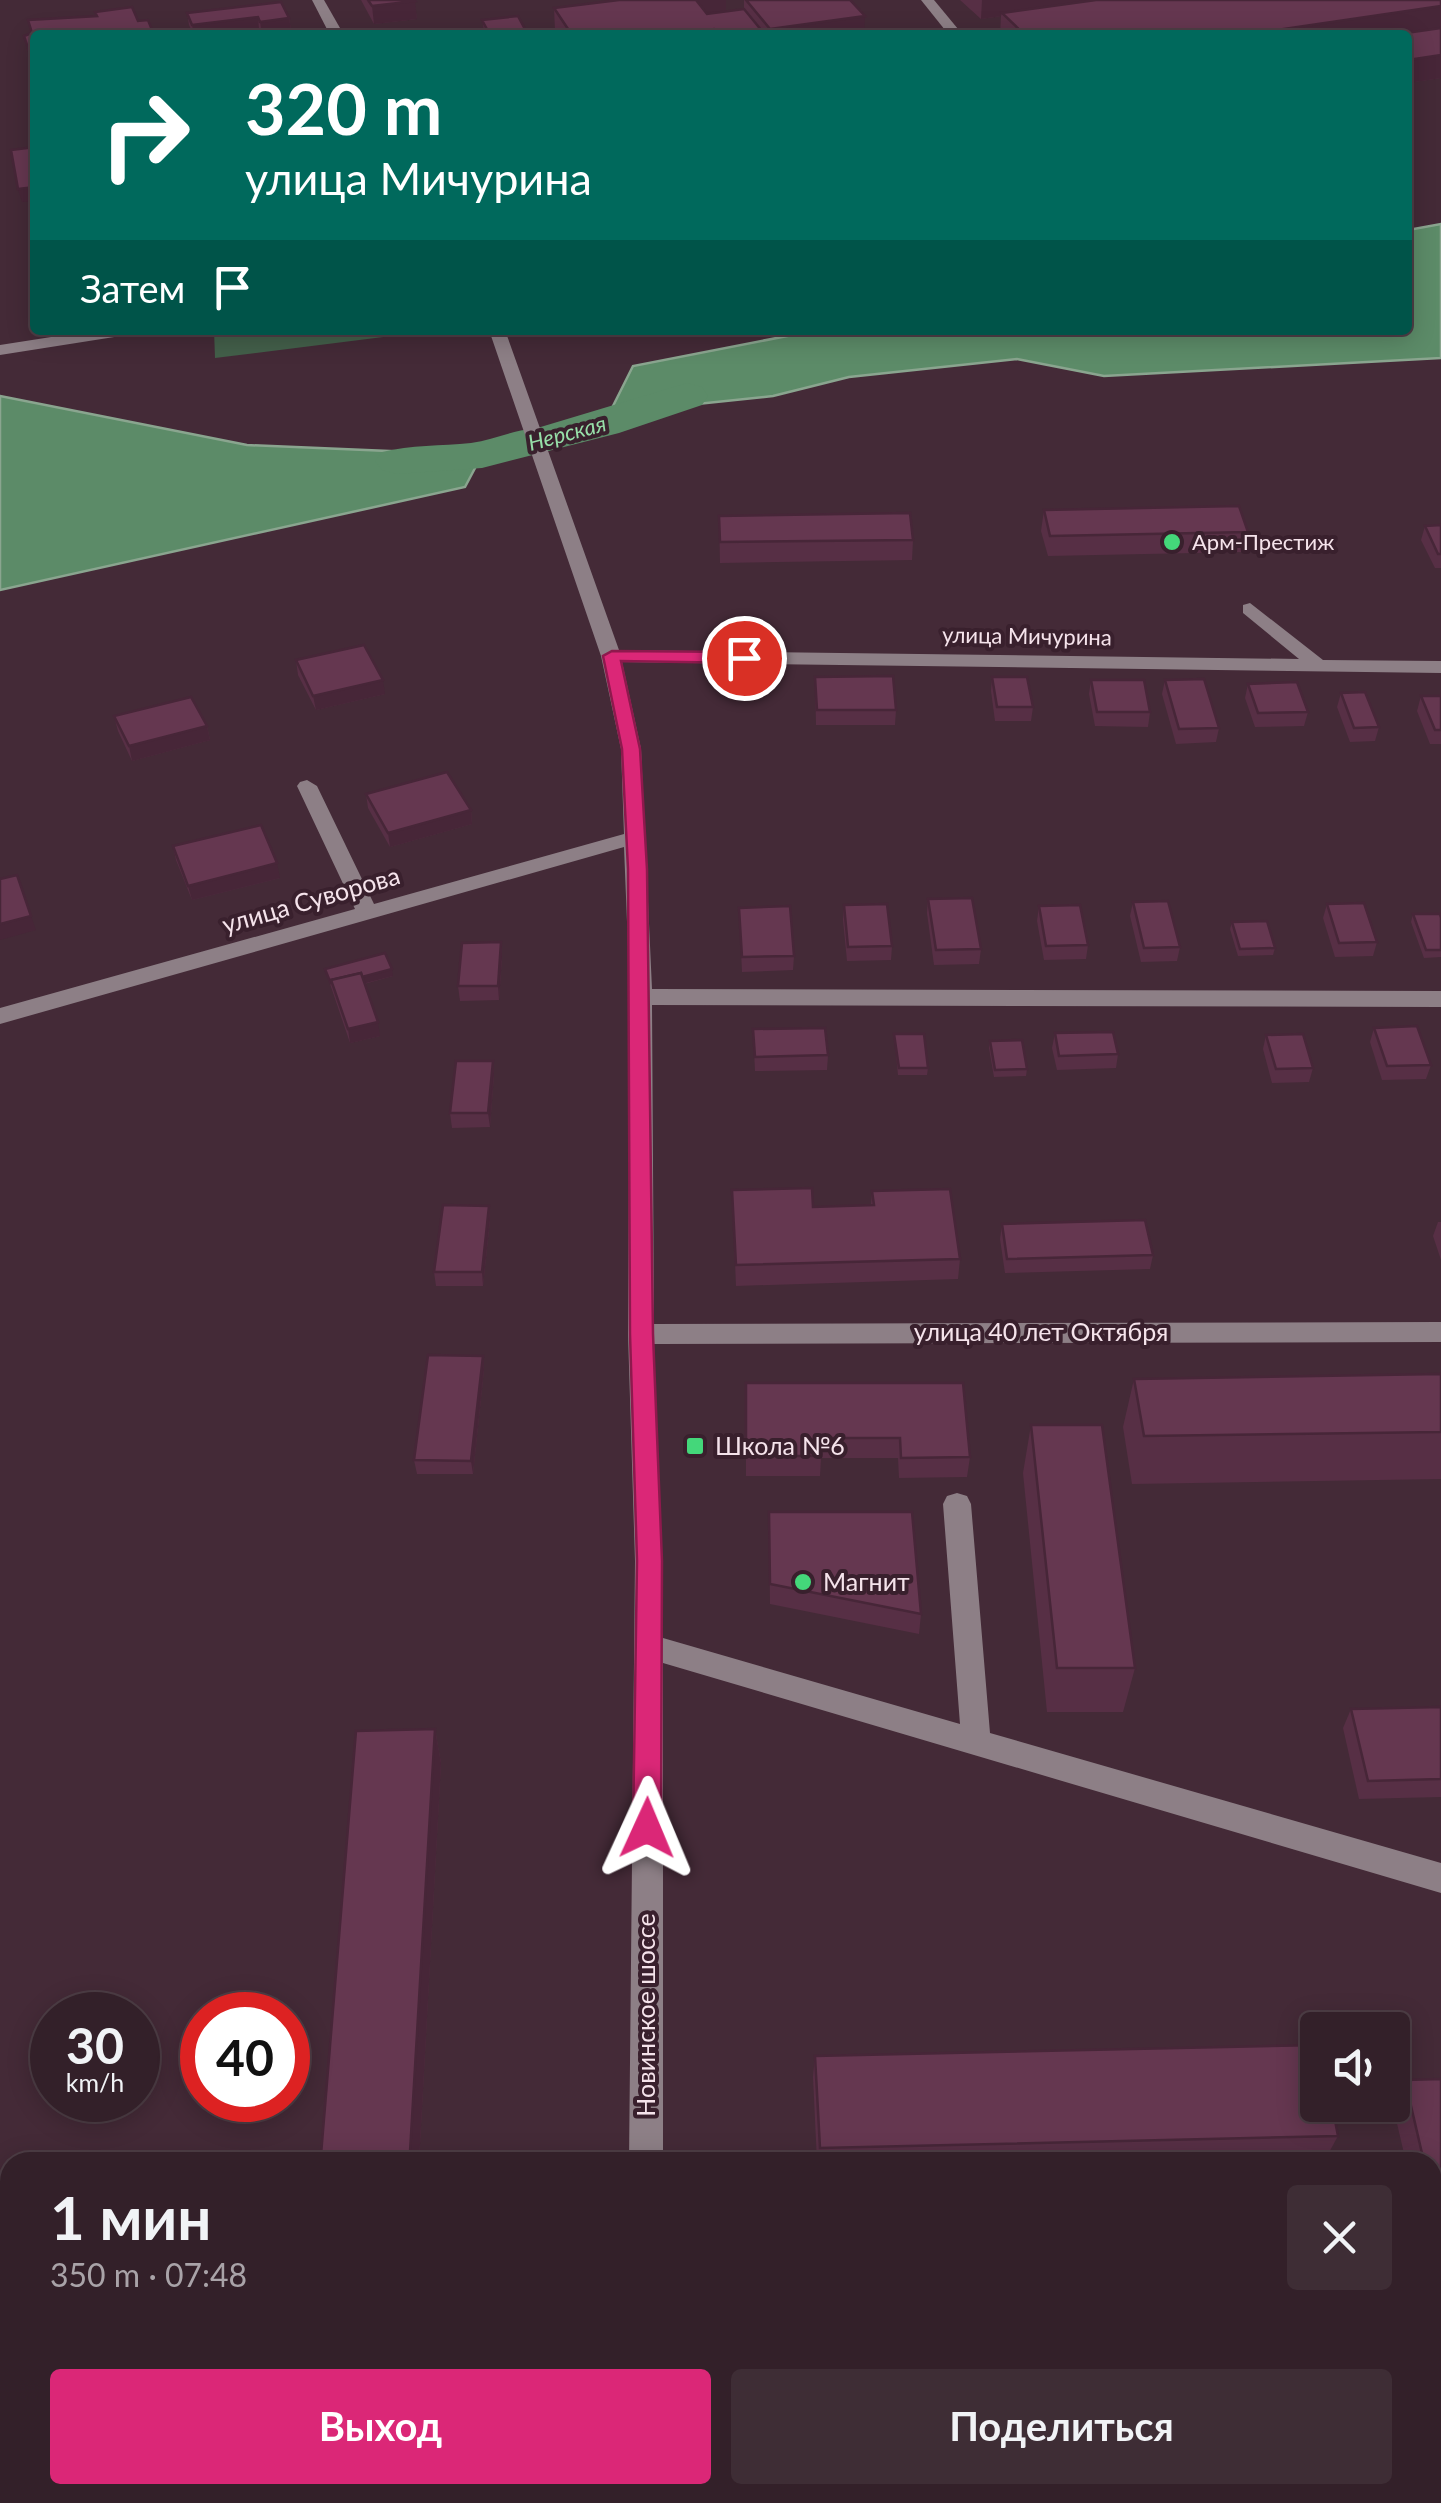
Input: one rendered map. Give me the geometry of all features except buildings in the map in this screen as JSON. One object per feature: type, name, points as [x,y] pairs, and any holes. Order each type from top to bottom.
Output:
[{"type":"street","points":[[318,0],[333,30]]},
{"type":"street","points":[[928,0],[952,30]]},
{"type":"street","points":[[0,350],[95,335]]},
{"type":"street","name":"Новинское шоссе","points":[[500,335],[612,656],[631,749],[641,997],[642,1334],[650,1648],[646,2152]]},
{"type":"street","points":[[1250,609],[1318,665]]},
{"type":"street","name":"улица Мичурина","points":[[612,656],[1441,667]]},
{"type":"street","points":[[307,786],[367,912]]},
{"type":"street","name":"улица Суворова","points":[[0,1016],[637,836]]},
{"type":"street","points":[[641,997],[1441,999]]},
{"type":"street","name":"улица 40 лет Октября","points":[[642,1334],[1441,1332]]},
{"type":"street","points":[[956,1504],[976,1741]]},
{"type":"street","points":[[650,1648],[1441,1878]]},
{"type":"shaded area","points":[[1441,224],[1441,358],[1104,376],[1017,359],[849,377],[773,396],[659,408],[604,424],[633,366],[792,335],[1412,335],[1412,229]]},
{"type":"shaded area","points":[[214,335],[399,335],[215,358]]},
{"type":"shaded area","points":[[0,396],[247,445],[482,455],[465,487],[0,590]]},
{"type":"waterway","name":"Нерская","points":[[397,461],[482,455],[515,443],[535,442],[604,424],[687,396]]},
{"type":"place","name":"Арм-Престиж","points":[[1172,542]]},
{"type":"place","name":"Школа №6","points":[[695,1446]]},
{"type":"place","name":"Магнит","points":[[803,1582]]},
{"type":"route","points":[[647,1828],[650,1561],[642,1334],[638,869],[631,749],[612,656],[744,658]]}]
